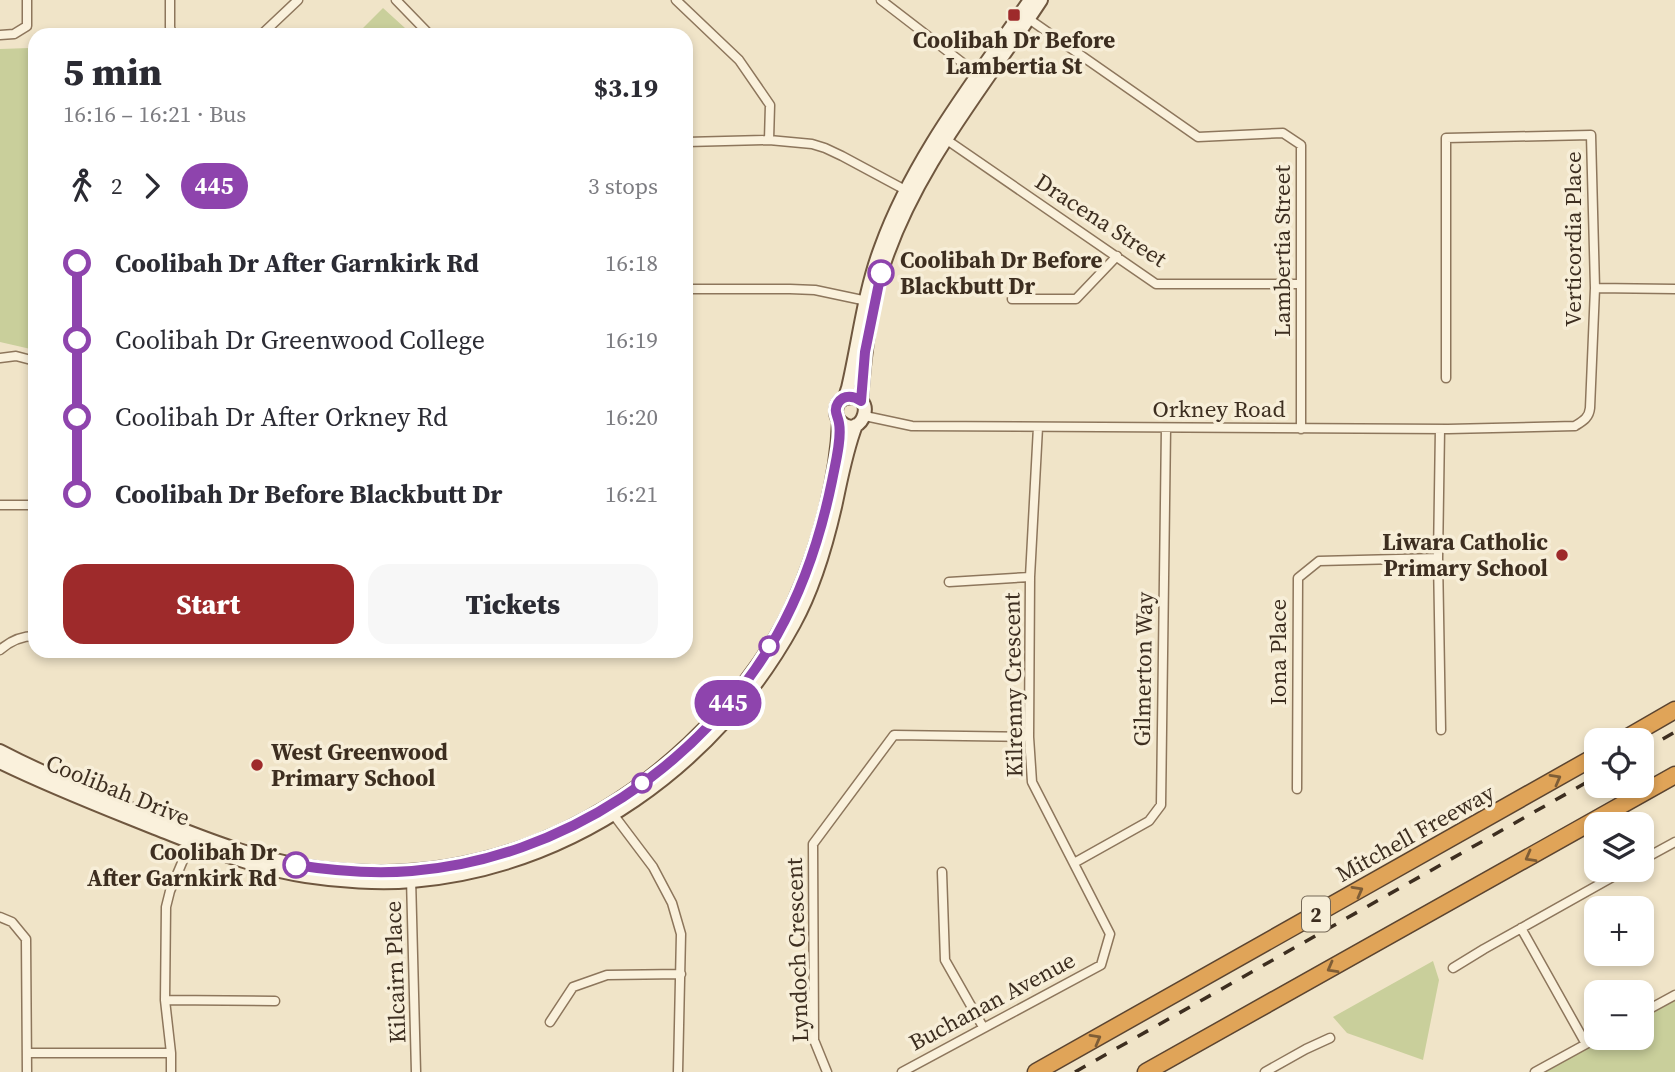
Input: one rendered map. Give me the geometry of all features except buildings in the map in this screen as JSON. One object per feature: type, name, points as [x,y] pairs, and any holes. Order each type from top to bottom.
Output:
[{"type":"highway","points":[[1644,728],[1675,710]]},
{"type":"highway","name":"Mitchell Freeway","points":[[1036,1072],[1584,763]]},
{"type":"highway","name":"2","points":[[1146,1072],[1675,775]]},
{"type":"main road","points":[[1025,16],[1030,0]]},
{"type":"main road","points":[[845,398],[870,301],[880,249],[942,137],[1025,16],[1041,0]]},
{"type":"main road","points":[[861,401],[853,397],[839,402],[836,414],[839,421],[848,426],[860,420],[865,408],[861,401],[870,301]]},
{"type":"main road","name":"Coolibah Drive","points":[[0,762],[51,787],[192,838],[294,865],[411,876],[503,854],[547,838],[641,797],[695,752],[740,703],[771,663],[806,601],[823,553],[847,454],[860,420]]},
{"type":"main road","name":"Coolibah Drive","points":[[611,811],[691,744],[733,697],[775,637],[792,606],[815,550],[832,482],[839,421]]},
{"type":"main road","name":"Coolibah Drive","points":[[0,751],[192,838]]},
{"type":"street","points":[[0,35],[14,34],[27,26],[27,0]]},
{"type":"street","points":[[170,0],[171,28]]},
{"type":"street","points":[[268,28],[298,0]]},
{"type":"street","points":[[396,0],[423,28]]},
{"type":"street","points":[[676,0],[739,60],[770,105],[769,140]]},
{"type":"street","points":[[881,0],[982,78]]},
{"type":"street","name":"Lambertia Street","points":[[1025,16],[1198,137],[1283,133],[1301,145],[1301,429]]},
{"type":"street","name":"Verticordia Place","points":[[1446,378],[1446,138],[1591,135],[1594,288],[1590,408],[1585,419],[1575,426]]},
{"type":"street","name":"Dracena Street","points":[[942,137],[1156,284],[1301,284]]},
{"type":"street","points":[[693,142],[769,140],[825,148],[910,192]]},
{"type":"street","points":[[1012,299],[1076,299],[1117,256]]},
{"type":"street","points":[[1594,288],[1675,289]]},
{"type":"street","points":[[693,289],[815,290],[870,301]]},
{"type":"street","points":[[0,358],[16,356],[28,359]]},
{"type":"street","name":"Orkney Road","points":[[860,420],[912,426],[1440,429],[1575,426]]},
{"type":"street","name":"Kilrenny Crescent","points":[[1038,427],[1030,577],[1029,737],[1032,782],[1110,934],[1101,965]]},
{"type":"street","name":"Gilmerton Way","points":[[1074,863],[1149,821],[1161,805],[1166,428]]},
{"type":"street","points":[[1440,429],[1438,558],[1441,730]]},
{"type":"street","points":[[0,505],[28,505]]},
{"type":"street","name":"Iona Place","points":[[1297,789],[1298,578],[1319,561],[1438,558]]},
{"type":"street","points":[[949,582],[1030,577]]},
{"type":"street","points":[[0,650],[9,643],[28,637]]},
{"type":"street","name":"Lyndoch Crescent","points":[[827,1072],[814,1040],[813,845],[894,735],[1029,737]]},
{"type":"street","points":[[611,811],[653,867],[672,903],[681,934],[678,1072]]},
{"type":"street","points":[[171,1072],[165,1000],[166,907],[192,838]]},
{"type":"street","points":[[1654,853],[1675,842]]},
{"type":"street","points":[[942,872],[946,960],[983,1027]]},
{"type":"street","name":"Kilcairn Place","points":[[411,876],[416,1072]]},
{"type":"street","points":[[1453,968],[1603,882]]},
{"type":"street","points":[[0,917],[12,922],[26,939],[27,1072]]},
{"type":"street","points":[[1521,928],[1584,1040]]},
{"type":"street","name":"Buchanan Avenue","points":[[902,1072],[1101,965]]},
{"type":"street","points":[[550,1022],[573,987],[607,975],[681,974]]},
{"type":"street","points":[[1654,1006],[1675,995]]},
{"type":"street","points":[[165,1000],[275,1001]]},
{"type":"street","points":[[1265,1072],[1330,1038]]},
{"type":"street","points":[[1535,1072],[1584,1045]]},
{"type":"street","points":[[27,1053],[171,1053]]},
{"type":"green space","points":[[383,8],[405,28],[363,28]]},
{"type":"green space","points":[[28,48],[28,348],[0,342],[0,49]]},
{"type":"green space","points":[[1433,961],[1439,980],[1423,1060],[1347,1033],[1333,1017]]},
{"type":"green space","points":[[1675,997],[1675,1072],[1545,1072],[1584,1050],[1654,1050],[1654,1009]]},
{"type":"railway","points":[[1654,744],[1675,732]]},
{"type":"railway","points":[[1075,1072],[1584,784]]},
{"type":"bus line","name":"445","points":[[296,865],[347,871],[411,871],[503,854],[547,838],[608,807],[657,773],[691,744],[754,669],[792,606],[807,572],[832,482],[838,442],[839,421],[836,407],[841,400],[848,397],[861,401],[865,352],[881,273]]},
{"type":"place","name":"Coolibah Dr Before Lambertia St","points":[[1014,15]]},
{"type":"place","name":"Coolibah Dr Before Blackbutt Dr","points":[[881,273]]},
{"type":"place","name":"Liwara Catholic Primary School","points":[[1562,555]]},
{"type":"place","name":"West Greenwood Primary School","points":[[257,765]]},
{"type":"place","name":"Coolibah Dr After Garnkirk Rd","points":[[296,865]]}]
